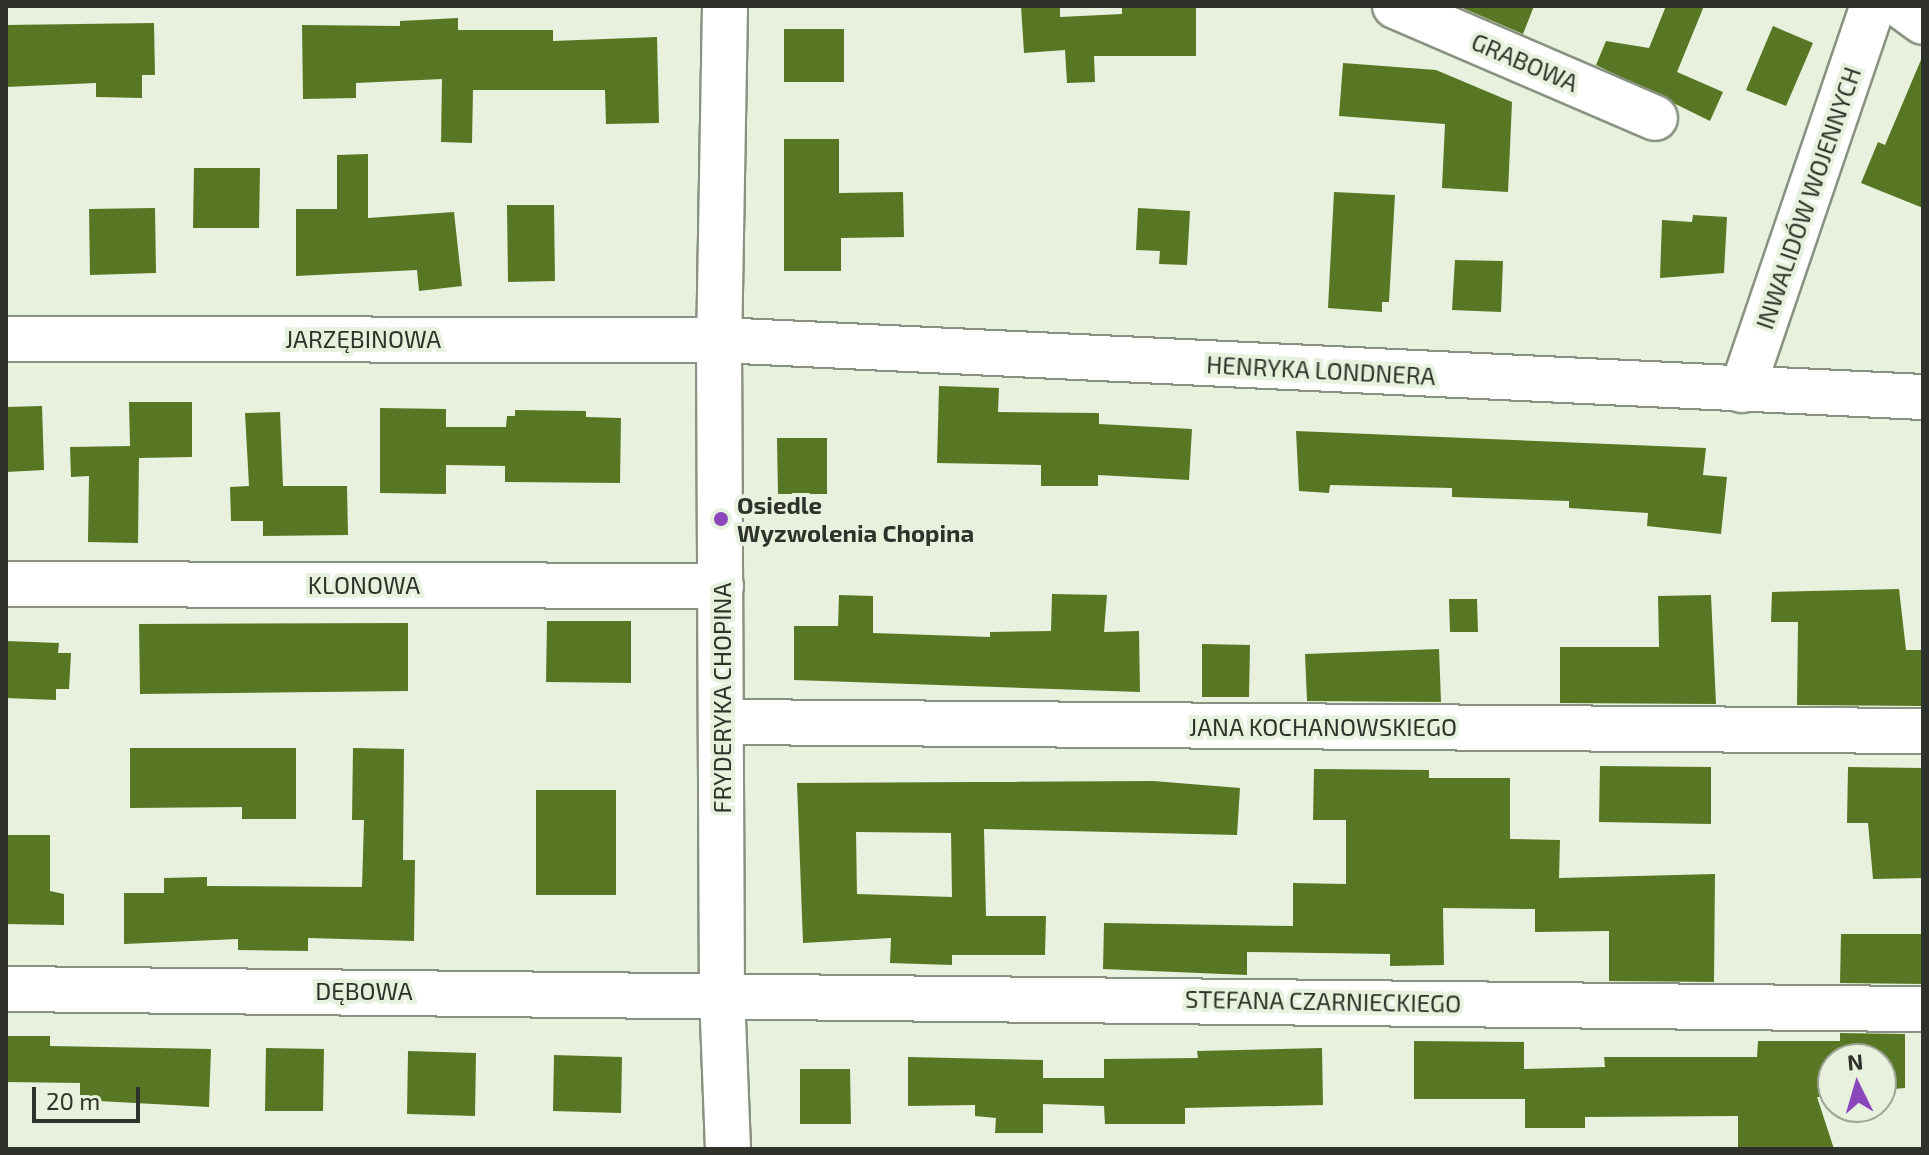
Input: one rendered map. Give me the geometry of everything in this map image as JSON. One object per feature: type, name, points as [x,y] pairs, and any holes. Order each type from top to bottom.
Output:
[{"type":"street","name":"FRYDERYKA CHOPINA","points":[[725,6],[719,340],[722,993],[728,1149]]},
{"type":"street","name":"GRABOWA","points":[[1395,6],[1655,118]]},
{"type":"street","name":"INWALIDÓW WOJENNYCH","points":[[1742,390],[1873,6]]},
{"type":"street","points":[[1901,6],[1923,22]]},
{"type":"street","name":"JARZĘBINOWA","points":[[6,339],[719,340]]},
{"type":"street","name":"HENRYKA LONDNERA","points":[[719,340],[1923,397]]},
{"type":"street","name":"KLONOWA","points":[[6,584],[721,586]]},
{"type":"street","name":"JANA KOCHANOWSKIEGO","points":[[723,722],[1923,731]]},
{"type":"street","name":"DĘBOWA","points":[[6,989],[722,993]]},
{"type":"street","name":"STEFANA CZARNIECKIEGO","points":[[722,993],[1923,1009]]},
{"type":"building","points":[[1021,6],[1060,6],[1060,17],[1122,14],[1122,6],[1196,6],[1196,56],[1094,56],[1095,82],[1067,83],[1065,50],[1024,53]]},
{"type":"building","points":[[1458,6],[1534,6],[1523,34]]},
{"type":"building","points":[[1666,6],[1704,6],[1677,72],[1723,92],[1710,121],[1596,65],[1606,41],[1649,48]]},
{"type":"building","points":[[458,18],[458,30],[553,30],[553,41],[657,37],[659,123],[606,124],[605,90],[473,90],[472,143],[441,142],[442,79],[356,83],[356,98],[303,99],[302,25],[400,26],[400,21]]},
{"type":"building","points":[[154,23],[155,75],[142,75],[142,98],[96,97],[96,83],[6,87],[6,25]]},
{"type":"building","points":[[1773,26],[1813,43],[1786,106],[1746,90]]},
{"type":"building","points":[[784,29],[844,29],[844,82],[784,82]]},
{"type":"building","points":[[1923,55],[1923,208],[1861,183],[1878,142],[1885,145]]},
{"type":"building","points":[[1343,63],[1436,70],[1512,102],[1508,192],[1442,188],[1445,124],[1339,116]]},
{"type":"building","points":[[784,139],[839,139],[839,193],[903,192],[904,237],[841,238],[841,271],[784,271]]},
{"type":"building","points":[[368,154],[368,218],[454,212],[462,286],[419,291],[417,270],[296,276],[296,209],[337,209],[337,155]]},
{"type":"building","points":[[194,168],[260,168],[259,228],[193,228]]},
{"type":"building","points":[[1334,192],[1395,195],[1389,302],[1382,302],[1382,312],[1328,308]]},
{"type":"building","points":[[507,205],[554,205],[555,281],[508,282]]},
{"type":"building","points":[[155,208],[156,273],[90,275],[89,209]]},
{"type":"building","points":[[1138,208],[1190,211],[1187,265],[1159,264],[1160,251],[1136,250]]},
{"type":"building","points":[[1693,215],[1727,217],[1724,273],[1660,278],[1662,220],[1692,222]]},
{"type":"building","points":[[1455,260],[1503,261],[1501,312],[1452,310]]},
{"type":"building","points":[[939,386],[999,388],[998,412],[1099,413],[1099,424],[1192,429],[1189,480],[1098,475],[1098,486],[1041,486],[1041,465],[937,463]]},
{"type":"building","points":[[129,402],[192,402],[192,457],[139,458],[138,543],[88,542],[89,476],[71,477],[70,447],[130,446]]},
{"type":"building","points":[[42,406],[44,470],[6,472],[6,407]]},
{"type":"building","points":[[380,408],[446,409],[446,427],[506,427],[507,416],[515,416],[515,410],[586,411],[586,417],[621,418],[620,483],[505,482],[505,466],[446,465],[446,494],[380,493]]},
{"type":"building","points":[[280,412],[283,486],[347,486],[348,535],[263,536],[263,521],[231,521],[230,487],[249,486],[245,413]]},
{"type":"building","points":[[1296,431],[1706,448],[1703,475],[1727,477],[1721,534],[1647,526],[1648,513],[1569,508],[1569,501],[1452,497],[1452,488],[1330,485],[1329,493],[1299,491]]},
{"type":"building","points":[[777,438],[827,438],[827,494],[778,494]]},
{"type":"building","points":[[1899,589],[1906,650],[1923,650],[1923,706],[1797,705],[1798,622],[1771,622],[1772,592]]},
{"type":"building","points":[[1052,594],[1107,595],[1104,632],[1139,631],[1140,692],[794,680],[794,626],[838,626],[839,595],[873,596],[873,633],[990,637],[990,632],[1051,631]]},
{"type":"building","points":[[1711,595],[1716,704],[1560,703],[1560,647],[1659,647],[1658,596]]},
{"type":"building","points":[[1449,599],[1477,599],[1478,632],[1450,632]]},
{"type":"building","points":[[547,621],[631,621],[631,683],[546,682]]},
{"type":"building","points":[[408,623],[408,691],[140,694],[139,624]]},
{"type":"building","points":[[6,641],[59,643],[58,653],[71,653],[69,689],[56,689],[56,700],[6,698]]},
{"type":"building","points":[[1202,644],[1250,645],[1249,697],[1202,697]]},
{"type":"building","points":[[1439,649],[1441,702],[1307,701],[1305,654]]},
{"type":"building","points":[[130,748],[296,748],[296,819],[242,819],[242,807],[130,808]]},
{"type":"building","points":[[353,748],[404,749],[403,860],[415,860],[414,941],[308,938],[308,951],[238,950],[238,939],[124,944],[124,893],[164,893],[164,878],[207,877],[207,886],[362,887],[364,820],[352,820]]},
{"type":"building","points":[[1600,766],[1711,767],[1711,824],[1599,822]]},
{"type":"building","points":[[1848,767],[1923,768],[1923,878],[1873,879],[1868,823],[1847,823]]},
{"type":"building","points":[[1314,769],[1429,770],[1429,778],[1510,778],[1510,839],[1560,840],[1559,878],[1715,874],[1714,982],[1609,981],[1609,931],[1535,932],[1535,909],[1443,908],[1444,965],[1390,966],[1390,954],[1247,952],[1247,975],[1103,969],[1104,923],[1293,926],[1293,883],[1346,884],[1346,820],[1313,820]]},
{"type":"building","points":[[1153,781],[1240,788],[1237,835],[984,829],[986,916],[1046,916],[1045,955],[952,955],[952,965],[890,963],[891,938],[803,943],[797,783]],"holes":[[[856,832],[951,833],[952,897],[857,894]]]},
{"type":"building","points":[[536,790],[616,790],[616,895],[536,895]]},
{"type":"building","points":[[6,835],[50,835],[50,891],[64,894],[64,925],[6,924]]},
{"type":"building","points":[[1841,934],[1923,934],[1923,984],[1840,983]]},
{"type":"building","points":[[1840,1033],[1905,1034],[1905,1088],[1897,1089],[1897,1043],[1817,1043],[1817,1123],[1826,1123],[1834,1149],[1738,1149],[1738,1116],[1585,1117],[1585,1128],[1525,1128],[1525,1099],[1414,1099],[1414,1041],[1524,1042],[1524,1069],[1605,1067],[1604,1057],[1757,1057],[1758,1041],[1840,1041]]},
{"type":"building","points":[[6,1036],[50,1036],[50,1046],[211,1049],[209,1107],[80,1100],[80,1083],[6,1082]]},
{"type":"building","points":[[266,1048],[324,1049],[323,1111],[265,1111]]},
{"type":"building","points":[[1322,1048],[1323,1105],[1185,1108],[1185,1124],[1105,1124],[1104,1106],[1043,1104],[1043,1133],[995,1133],[996,1118],[975,1116],[975,1105],[908,1106],[908,1057],[1043,1060],[1043,1078],[1104,1078],[1104,1059],[1198,1058],[1197,1051]]},
{"type":"building","points":[[408,1051],[476,1053],[475,1116],[407,1114]]},
{"type":"building","points":[[554,1055],[622,1057],[621,1113],[553,1111]]},
{"type":"building","points":[[800,1069],[850,1069],[851,1124],[800,1124]]},
{"type":"place","name":"Osiedle Wyzwolenia Chopina","points":[[721,519]]}]
